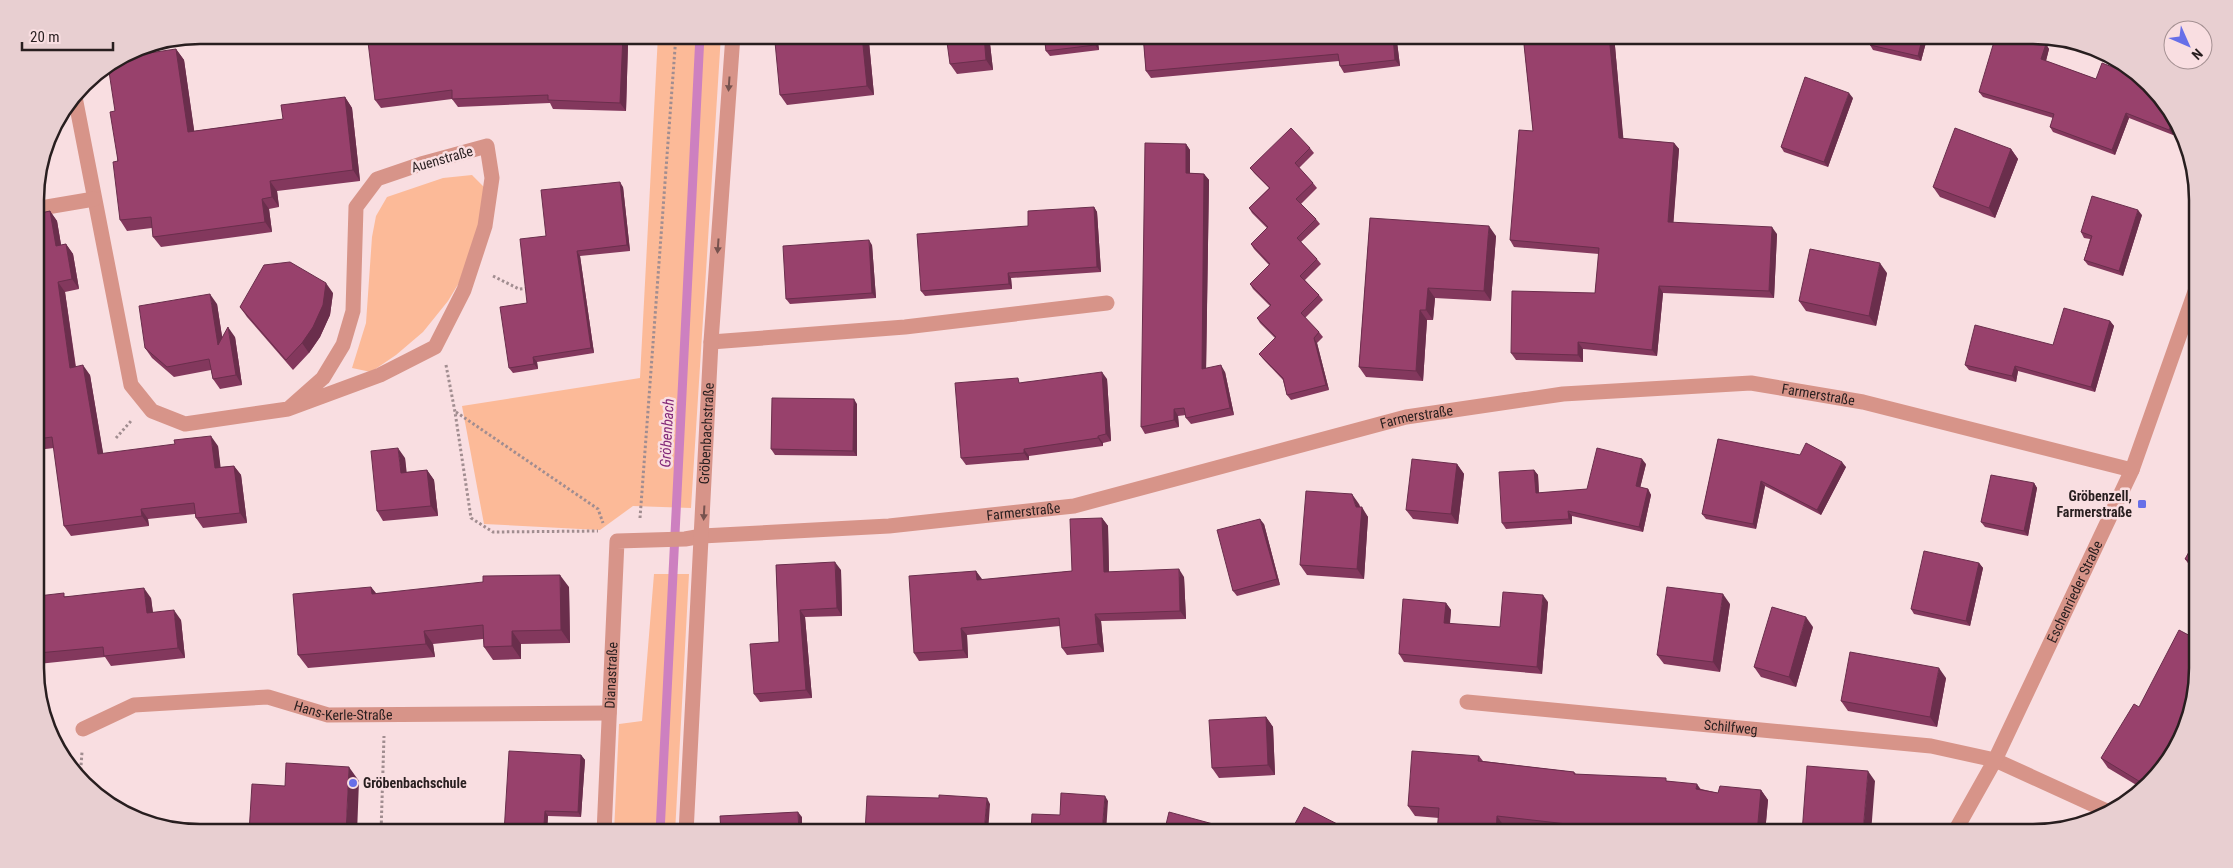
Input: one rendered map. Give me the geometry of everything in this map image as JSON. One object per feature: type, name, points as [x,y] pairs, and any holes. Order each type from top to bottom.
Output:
[{"type":"street","name":"Gröbenbachstraße","points":[[686,824],[712,342],[732,44]]},
{"type":"street","points":[[76,104],[131,385],[152,412],[186,424],[288,409],[380,375],[435,347]]},
{"type":"street","name":"Auenstraße","points":[[288,409],[323,378],[343,345],[353,310],[356,207],[377,179],[421,164],[487,146],[492,178],[486,226],[464,290],[435,347]]},
{"type":"street","points":[[44,208],[94,200]]},
{"type":"street","points":[[712,342],[905,327],[1107,303]]},
{"type":"street","name":"Eschenrieder Straße","points":[[1959,824],[1995,760],[2132,470],[2189,309]]},
{"type":"street","name":"Farmerstraße","points":[[702,536],[889,526],[1074,506],[1406,417],[1563,394],[1751,383],[1863,402],[2132,470]]},
{"type":"street","points":[[639,539],[684,539],[702,536]]},
{"type":"street","name":"Dianastraße","points":[[604,824],[617,541],[639,539]]},
{"type":"street","name":"Hans-Kerle-Straße","points":[[83,729],[134,705],[268,697],[328,715],[608,713]]},
{"type":"street","name":"Schilfweg","points":[[1467,702],[1931,746],[1995,760],[2101,808]]},
{"type":"path","points":[[639,539],[675,44]]},
{"type":"path","points":[[472,266],[519,288],[536,288]]},
{"type":"path","points":[[435,347],[447,367],[470,518],[493,532],[605,531],[598,509],[455,412]]},
{"type":"path","points":[[381,824],[384,715]]},
{"type":"path","points":[[81,769],[83,729]]},
{"type":"shaded area","points":[[658,44],[720,44],[691,508],[633,506],[600,530],[484,524],[462,406],[640,378]]},
{"type":"shaded area","points":[[472,175],[486,189],[471,263],[448,301],[423,332],[396,355],[371,372],[352,368],[366,323],[372,237],[376,216],[387,197],[443,178]]},
{"type":"shaded area","points":[[654,574],[689,574],[675,824],[614,824],[619,724],[642,721]]},
{"type":"building","points":[[368,44],[623,44],[620,103],[548,100],[548,95],[452,99],[452,90],[375,100]]},
{"type":"building","points":[[775,44],[863,44],[867,86],[780,95]]},
{"type":"building","points":[[947,44],[985,44],[986,60],[950,64]]},
{"type":"building","points":[[1045,44],[1095,44],[1095,45],[1046,51]]},
{"type":"building","points":[[1144,44],[1394,44],[1395,60],[1340,66],[1338,54],[1146,71]]},
{"type":"building","points":[[1524,44],[1610,44],[1619,138],[1674,143],[1668,222],[1772,227],[1769,291],[1659,286],[1652,350],[1578,342],[1578,355],[1511,353],[1512,291],[1595,293],[1599,248],[1510,240],[1519,130],[1533,131]]},
{"type":"building","points":[[1870,44],[1921,44],[1918,56]]},
{"type":"building","points":[[1993,44],[2046,45],[2041,59],[2096,79],[2102,63],[2120,70],[2144,89],[2170,127],[2169,130],[2126,113],[2112,150],[2050,127],[2054,114],[1979,92]]},
{"type":"building","points":[[176,49],[188,132],[283,119],[281,105],[345,97],[353,170],[270,181],[272,197],[262,199],[265,222],[153,237],[151,217],[120,220],[113,162],[118,161],[110,112],[115,111],[109,73],[147,53]]},
{"type":"building","points":[[1805,77],[1849,93],[1824,162],[1781,147]]},
{"type":"building","points":[[1291,128],[1310,148],[1295,163],[1313,183],[1296,199],[1316,219],[1297,238],[1317,259],[1300,276],[1319,295],[1301,313],[1319,332],[1314,338],[1326,385],[1287,395],[1283,378],[1259,354],[1276,337],[1257,318],[1271,305],[1250,284],[1270,264],[1251,244],[1268,227],[1249,208],[1270,188],[1250,168]]},
{"type":"building","points":[[1955,128],[2011,149],[1989,208],[1933,187]]},
{"type":"building","points":[[1145,143],[1186,144],[1186,173],[1204,174],[1202,369],[1221,365],[1230,408],[1186,418],[1184,408],[1174,409],[1174,420],[1141,427]]},
{"type":"building","points":[[620,182],[627,245],[577,251],[591,348],[533,357],[534,364],[509,368],[500,307],[527,303],[520,239],[546,236],[541,190]]},
{"type":"building","points":[[2092,196],[2138,210],[2119,271],[2084,260],[2092,236],[2081,232]]},
{"type":"building","points":[[1094,207],[1097,267],[1008,273],[1009,284],[921,291],[917,234],[1028,226],[1028,211]]},
{"type":"building","points":[[50,211],[56,246],[66,244],[72,279],[58,282],[70,368],[83,365],[98,454],[175,444],[174,440],[211,436],[215,468],[234,466],[240,513],[196,518],[194,503],[141,509],[142,516],[64,526],[52,437],[44,438],[44,212]]},
{"type":"building","points":[[1370,218],[1489,226],[1484,291],[1428,288],[1426,310],[1420,310],[1416,371],[1359,367]]},
{"type":"building","points":[[869,240],[872,293],[786,299],[783,246]]},
{"type":"building","points":[[1810,249],[1880,263],[1869,316],[1799,301]]},
{"type":"building","points":[[290,262],[326,283],[323,305],[313,327],[302,343],[286,360],[240,307],[264,265]]},
{"type":"building","points":[[210,294],[218,345],[228,327],[236,375],[213,379],[209,359],[167,367],[145,348],[139,306]]},
{"type":"building","points":[[2064,308],[2110,321],[2091,387],[2015,366],[2012,376],[1965,365],[1975,325],[2053,345]]},
{"type":"building","points":[[1102,372],[1106,434],[1098,436],[1098,438],[1024,449],[1024,453],[961,458],[955,383],[1018,378],[1019,383]]},
{"type":"building","points":[[772,398],[854,399],[853,451],[771,449]]},
{"type":"building","points":[[1718,439],[1800,455],[1806,443],[1842,462],[1817,510],[1761,481],[1753,524],[1702,514]]},
{"type":"building","points":[[398,448],[401,473],[427,470],[431,506],[377,511],[371,451]]},
{"type":"building","points":[[1597,448],[1642,459],[1636,486],[1648,489],[1639,527],[1568,511],[1569,519],[1502,523],[1499,472],[1534,470],[1536,493],[1587,489]]},
{"type":"building","points":[[1412,459],[1457,464],[1451,514],[1406,510]]},
{"type":"building","points":[[1991,475],[2034,483],[2024,531],[1981,522]]},
{"type":"building","points":[[1306,491],[1352,494],[1356,507],[1362,507],[1357,569],[1300,565]]},
{"type":"building","points":[[1102,518],[1104,572],[1179,569],[1180,611],[1095,614],[1098,644],[1062,648],[1059,618],[961,628],[963,650],[914,653],[909,576],[976,571],[977,580],[1072,571],[1070,519]]},
{"type":"building","points":[[1260,519],[1277,579],[1233,591],[1217,530]]},
{"type":"building","points":[[1924,551],[1979,563],[1966,621],[1911,609]]},
{"type":"building","points":[[2189,552],[2189,561],[2185,559]]},
{"type":"building","points":[[835,562],[837,608],[800,610],[806,690],[754,694],[750,644],[779,642],[776,565]]},
{"type":"building","points":[[560,575],[561,630],[512,631],[512,646],[484,647],[483,625],[424,631],[426,644],[298,655],[293,594],[371,587],[372,594],[483,582],[483,576]]},
{"type":"building","points":[[1667,587],[1723,594],[1713,662],[1657,655]]},
{"type":"building","points":[[144,588],[147,613],[174,610],[178,648],[104,656],[103,647],[44,652],[44,595],[64,593],[64,597]]},
{"type":"building","points":[[1503,592],[1543,595],[1537,667],[1399,654],[1403,599],[1446,603],[1444,623],[1500,627]]},
{"type":"building","points":[[1772,607],[1806,617],[1789,677],[1754,667]]},
{"type":"building","points":[[2179,630],[2189,635],[2189,678],[2181,718],[2163,755],[2140,782],[2101,758],[2134,704],[2139,707]]},
{"type":"building","points":[[1850,652],[1939,668],[1930,717],[1841,701]]},
{"type":"building","points":[[1266,717],[1268,765],[1212,768],[1209,720]]},
{"type":"building","points":[[509,751],[581,755],[578,812],[545,811],[544,824],[505,824]]},
{"type":"building","points":[[1412,751],[1479,756],[1478,761],[1574,772],[1574,774],[1666,778],[1666,781],[1697,784],[1696,789],[1718,793],[1720,786],[1761,790],[1758,824],[1567,824],[1497,816],[1497,824],[1438,824],[1439,808],[1408,806]]},
{"type":"building","points":[[286,763],[349,767],[346,824],[250,824],[252,784],[285,786]]},
{"type":"building","points":[[1807,766],[1868,771],[1864,824],[1803,824]]},
{"type":"building","points":[[1061,793],[1105,796],[1103,824],[1031,824],[1032,814],[1060,815]]},
{"type":"building","points":[[939,795],[987,798],[985,824],[865,824],[867,796],[939,798]]},
{"type":"building","points":[[1304,807],[1337,824],[1295,824]]},
{"type":"building","points":[[798,812],[799,824],[720,824],[720,816]]},
{"type":"building","points":[[1169,812],[1213,824],[1166,824]]},
{"type":"waterway","name":"Gröbenbach","points":[[660,824],[700,44]]},
{"type":"place","name":"Gröbenzell, Farmerstraße","points":[[2142,504]]},
{"type":"place","name":"Gröbenbachschule","points":[[353,783]]}]
